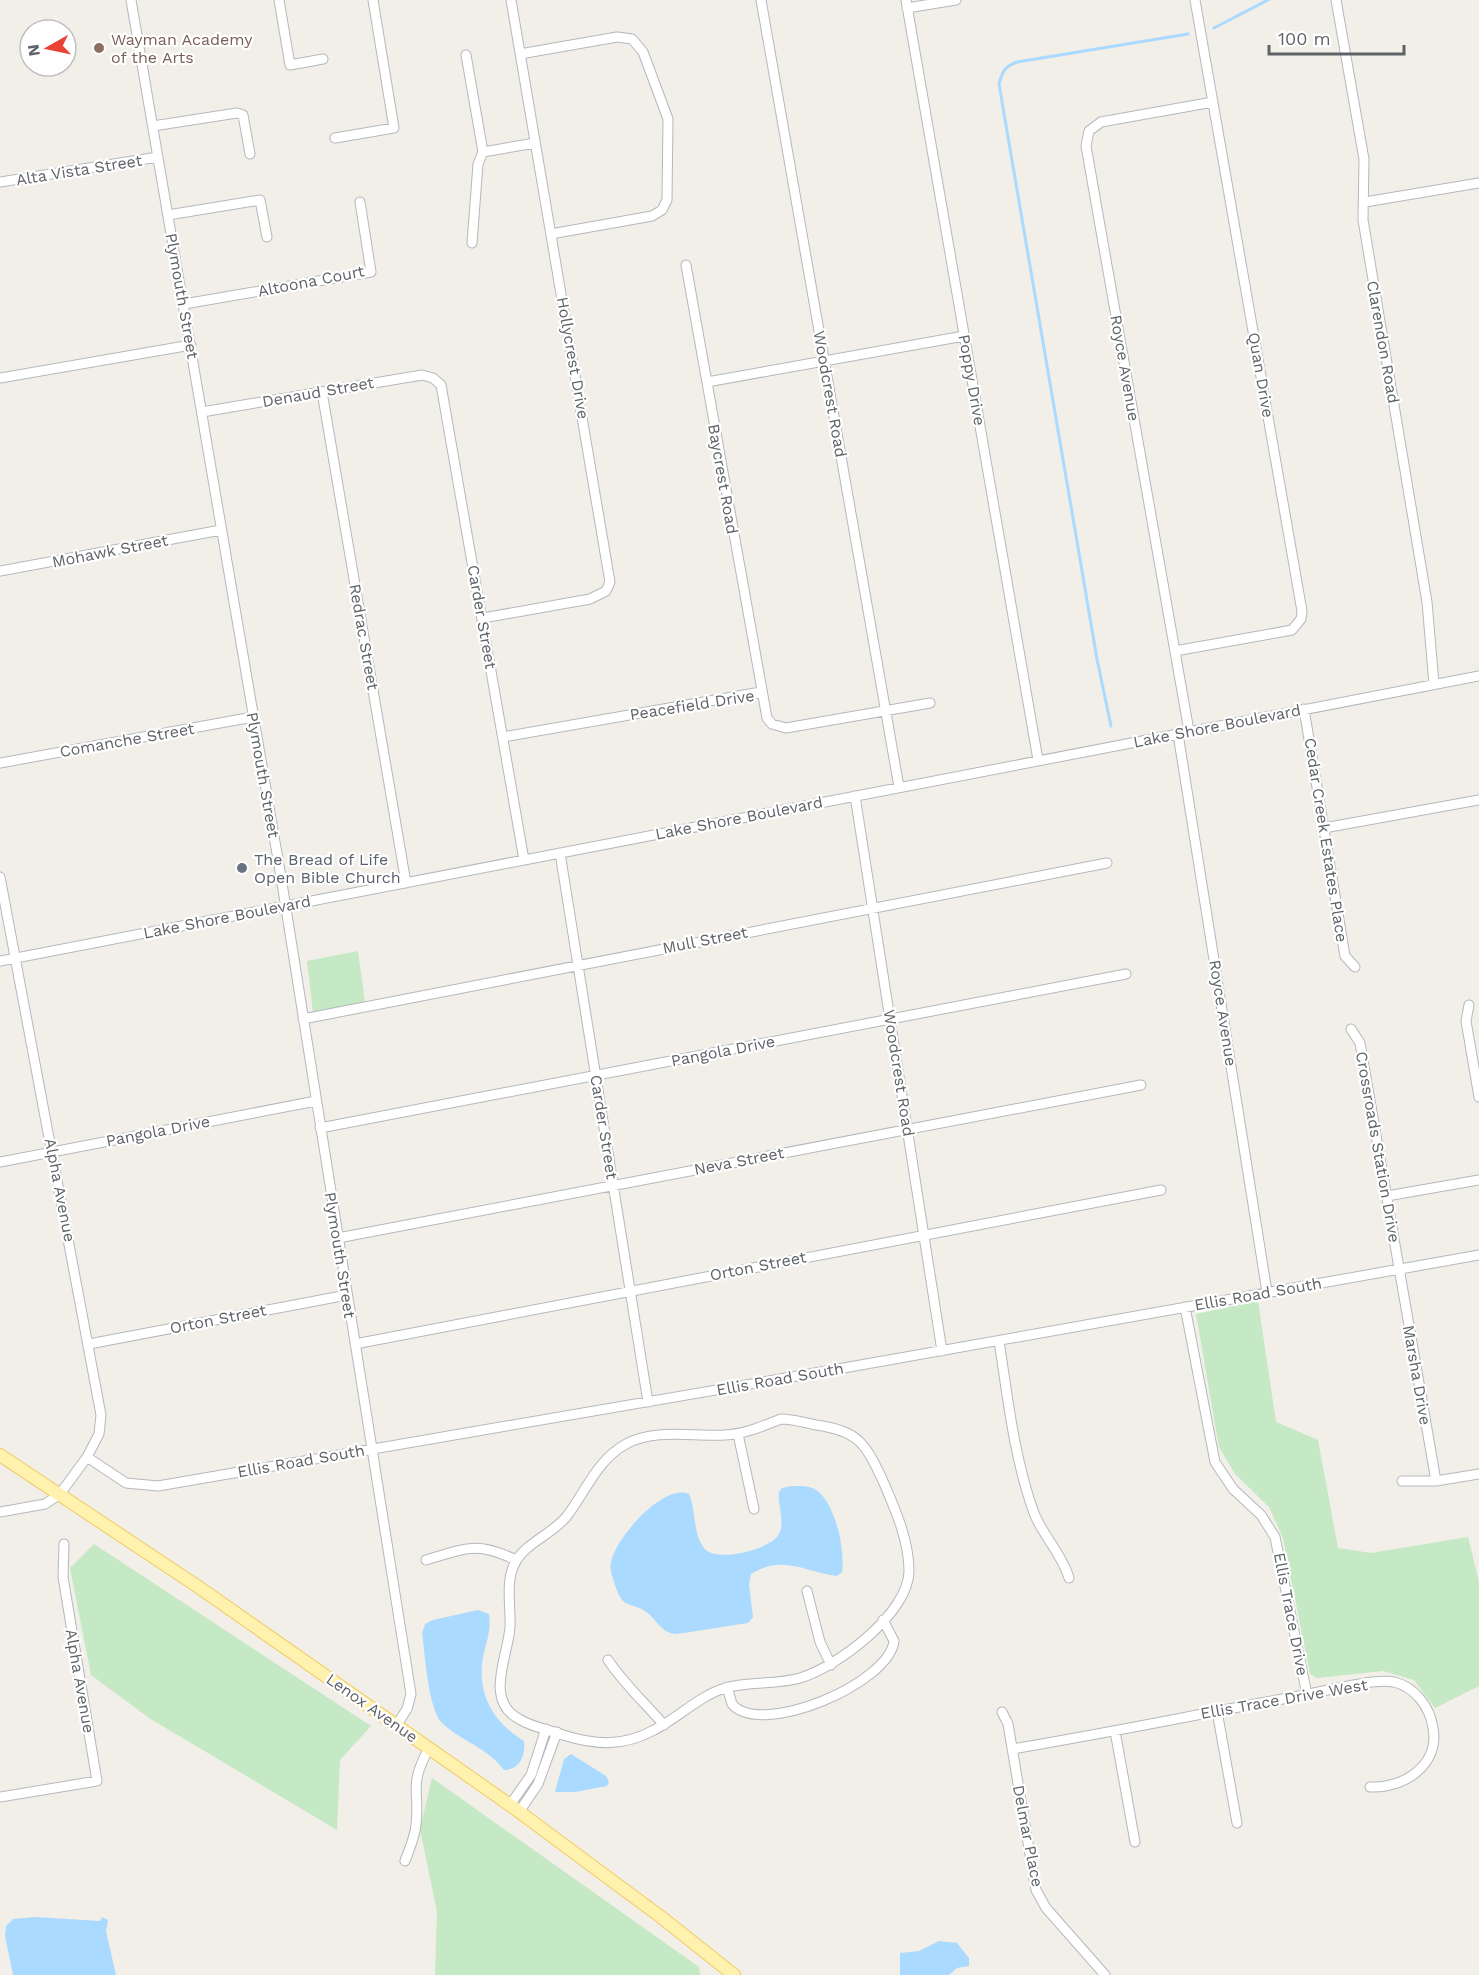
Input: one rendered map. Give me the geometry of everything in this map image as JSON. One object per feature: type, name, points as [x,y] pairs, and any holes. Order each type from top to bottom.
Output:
[{"type":"main road","name":"Lenox Avenue","points":[[0,1455],[60,1494],[514,1808],[661,1917],[734,1975]]},
{"type":"street","name":"Plymouth Street","points":[[131,0],[286,906],[411,1694],[407,1709],[396,1726]]},
{"type":"street","points":[[279,0],[290,65],[323,59]]},
{"type":"street","points":[[335,138],[394,128],[374,0]]},
{"type":"street","name":"Hollycrest Drive","points":[[483,618],[590,599],[606,591],[610,582],[511,0]]},
{"type":"street","name":"Woodcrest Road","points":[[761,0],[899,787]]},
{"type":"street","points":[[907,4],[956,0]]},
{"type":"street","name":"Quan Drive","points":[[1175,651],[1292,630],[1301,619],[1302,611],[1195,0]]},
{"type":"street","name":"Clarendon Road","points":[[1336,0],[1364,159],[1363,220],[1427,602],[1434,684]]},
{"type":"street","name":"Poppy Drive","points":[[907,4],[1038,760]]},
{"type":"street","points":[[520,54],[617,37],[632,39],[643,52],[668,119],[667,200],[662,210],[652,216],[551,234]]},
{"type":"street","points":[[466,55],[483,152],[478,164],[472,243]]},
{"type":"street","name":"Royce Avenue","points":[[1189,731],[1087,139],[1093,126],[1101,122],[1213,102]]},
{"type":"street","points":[[153,126],[237,113],[243,115],[250,154]]},
{"type":"street","points":[[483,152],[535,144]]},
{"type":"street","name":"Alta Vista Street","points":[[0,182],[158,157]]},
{"type":"street","points":[[1365,202],[1479,183]]},
{"type":"street","points":[[168,215],[260,200],[267,237]]},
{"type":"street","name":"Altoona Court","points":[[184,304],[371,272],[360,202]]},
{"type":"street","name":"Baycrest Road","points":[[686,265],[761,692]]},
{"type":"street","points":[[707,381],[964,336]]},
{"type":"street","points":[[0,378],[191,345]]},
{"type":"street","name":"Denaud Street","points":[[202,412],[422,375],[433,378]]},
{"type":"street","name":"Carder Street","points":[[433,378],[444,394],[524,860]]},
{"type":"street","name":"Redrac Street","points":[[322,392],[405,883]]},
{"type":"street","name":"Mohawk Street","points":[[0,571],[221,530]]},
{"type":"street","name":"Lake Shore Boulevard","points":[[0,961],[1479,676]]},
{"type":"street","name":"Peacefield Drive","points":[[503,737],[761,692],[767,718],[779,727],[930,703]]},
{"type":"street","name":"Cedar Creek Estates Place","points":[[1304,709],[1346,956],[1355,968]]},
{"type":"street","name":"Comanche Street","points":[[0,763],[253,717]]},
{"type":"street","name":"Royce Avenue","points":[[1178,734],[1267,1292]]},
{"type":"street","name":"Woodcrest Road","points":[[855,796],[942,1351]]},
{"type":"street","points":[[1324,828],[1479,800]]},
{"type":"street","name":"Carder Street","points":[[560,853],[648,1402]]},
{"type":"street","name":"Mull Street","points":[[303,1018],[1107,863]]},
{"type":"street","name":"Alpha Avenue","points":[[0,878],[101,1415],[99,1434],[87,1457],[60,1494]]},
{"type":"street","name":"Pangola Drive","points":[[320,1128],[1126,974]]},
{"type":"street","points":[[1469,1005],[1466,1021],[1479,1097]]},
{"type":"street","name":"Crossroads Station Drive","points":[[1351,1029],[1360,1043],[1399,1269]]},
{"type":"street","name":"Neva Street","points":[[338,1238],[1141,1084]]},
{"type":"street","name":"Pangola Drive","points":[[0,1162],[316,1101]]},
{"type":"street","points":[[1386,1196],[1479,1180]]},
{"type":"street","name":"Orton Street","points":[[355,1344],[1161,1190]]},
{"type":"street","name":"Ellis Road South","points":[[87,1457],[126,1483],[146,1487],[942,1351],[1479,1255]]},
{"type":"street","name":"Marsha Drive","points":[[1399,1269],[1436,1481]]},
{"type":"street","name":"Orton Street","points":[[89,1344],[347,1295]]},
{"type":"street","name":"Ellis Trace Drive","points":[[1185,1307],[1211,1450],[1222,1475],[1261,1515],[1275,1537],[1307,1695]]},
{"type":"street","points":[[999,1341],[1023,1476],[1035,1516],[1065,1563],[1069,1578]]},
{"type":"street","points":[[781,1419],[795,1419],[841,1429],[852,1434],[863,1445],[892,1501],[907,1555],[907,1584],[902,1597],[883,1620],[847,1656],[831,1665],[801,1678],[727,1688],[709,1694],[664,1725],[640,1737],[601,1745],[516,1718],[501,1699],[499,1686],[509,1637],[510,1586],[516,1560],[563,1522],[600,1465],[629,1442],[663,1434],[738,1434],[781,1419]]},
{"type":"street","points":[[738,1434],[754,1509]]},
{"type":"street","points":[[1402,1481],[1436,1481],[1479,1474]]},
{"type":"street","points":[[0,1512],[45,1504],[60,1494]]},
{"type":"street","name":"Alpha Avenue","points":[[0,1797],[98,1781],[63,1577],[64,1544]]},
{"type":"street","points":[[426,1560],[466,1548],[483,1546],[516,1560]]},
{"type":"street","points":[[807,1591],[820,1642],[831,1665]]},
{"type":"street","points":[[727,1688],[732,1704],[749,1714],[798,1709],[836,1696],[872,1673],[889,1655],[894,1641],[883,1620]]},
{"type":"street","points":[[608,1660],[626,1686],[645,1702],[664,1725]]},
{"type":"street","name":"Ellis Trace Drive West","points":[[1012,1749],[1216,1711],[1392,1682],[1413,1692],[1426,1707],[1434,1732],[1433,1746],[1424,1765],[1407,1779],[1395,1785],[1370,1786]]},
{"type":"street","points":[[1216,1711],[1237,1823]]},
{"type":"street","name":"Delmar Place","points":[[1002,1712],[1008,1724],[1036,1890],[1047,1908],[1105,1975]]},
{"type":"street","points":[[514,1808],[531,1775],[546,1729]]},
{"type":"street","points":[[1114,1731],[1135,1842]]},
{"type":"street","points":[[514,1808],[538,1784],[557,1732]]},
{"type":"street","points":[[405,1861],[416,1826],[414,1785],[418,1769],[429,1748]]},
{"type":"green space","points":[[358,951],[365,1003],[313,1013],[307,961]]},
{"type":"green space","points":[[1258,1301],[1276,1422],[1318,1440],[1338,1548],[1371,1553],[1468,1537],[1479,1582],[1479,1686],[1435,1708],[1414,1680],[1383,1671],[1317,1678],[1310,1674],[1283,1538],[1269,1507],[1235,1474],[1219,1447],[1196,1314]]},
{"type":"green space","points":[[94,1544],[371,1726],[340,1760],[337,1830],[149,1718],[91,1675],[70,1568]]},
{"type":"green space","points":[[432,1778],[699,1967],[700,1975],[435,1975],[437,1912],[420,1829]]},
{"type":"water","points":[[806,1486],[819,1492],[835,1518],[841,1541],[843,1563],[842,1572],[837,1576],[794,1566],[773,1565],[763,1568],[751,1574],[749,1584],[753,1617],[748,1623],[677,1634],[667,1632],[645,1611],[625,1603],[620,1598],[611,1571],[614,1552],[642,1515],[666,1497],[678,1493],[689,1494],[700,1542],[710,1552],[729,1555],[752,1550],[777,1537],[782,1521],[779,1492],[782,1488]]},
{"type":"water","points":[[478,1610],[489,1614],[490,1621],[482,1664],[483,1688],[491,1709],[505,1727],[524,1741],[523,1757],[514,1768],[504,1770],[498,1762],[442,1723],[437,1716],[430,1694],[422,1633],[425,1624],[433,1620]]},
{"type":"water","points":[[571,1754],[606,1776],[609,1782],[607,1786],[575,1792],[555,1792],[564,1759]]},
{"type":"water","points":[[35,1917],[100,1921],[102,1917],[108,1920],[106,1931],[116,1975],[13,1975],[5,1936],[6,1926],[13,1919]]},
{"type":"water","points":[[939,1941],[957,1943],[969,1958],[969,1966],[957,1968],[949,1975],[900,1975],[900,1953],[919,1951]]},
{"type":"waterway","points":[[1214,28],[1268,0]]},
{"type":"waterway","points":[[1111,726],[1097,659],[999,84],[1005,70],[1017,62],[1188,34]]},
{"type":"place","name":"Wayman Academy of the Arts","points":[[99,48]]},
{"type":"place","name":"The Bread of Life Open Bible Church","points":[[242,868]]}]
